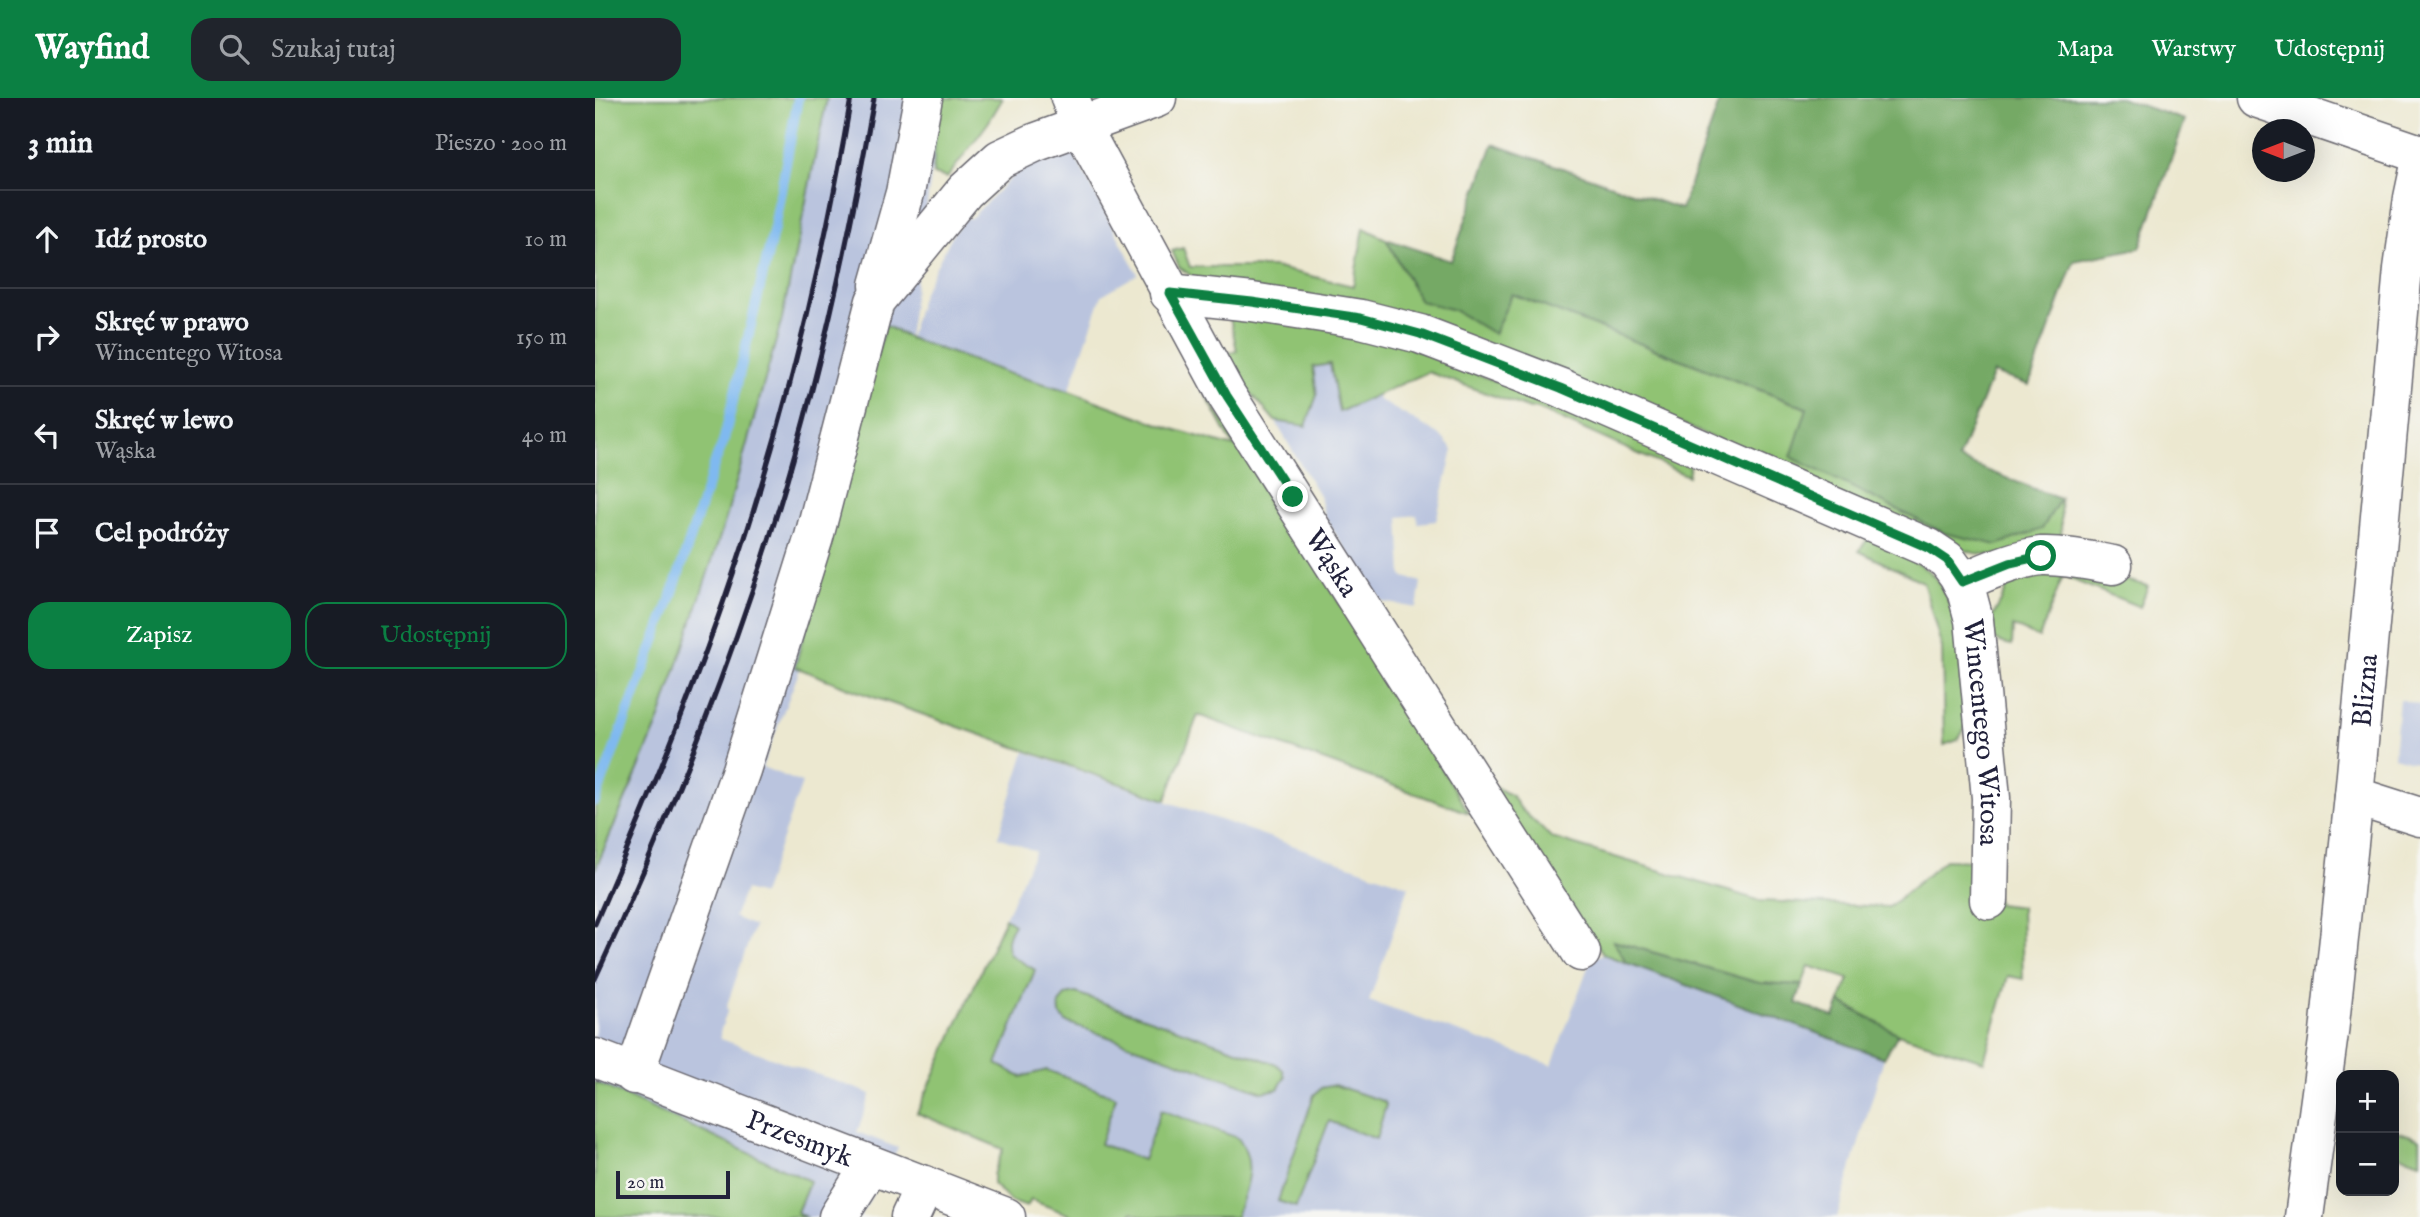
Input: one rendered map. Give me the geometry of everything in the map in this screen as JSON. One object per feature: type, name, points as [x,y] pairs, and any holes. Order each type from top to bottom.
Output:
[{"type":"street","points":[[634,1075],[741,770],[810,550],[905,192],[923,98]]},
{"type":"street","points":[[875,301],[965,191],[1000,159],[1034,143],[1075,112],[1157,98]]},
{"type":"street","points":[[2256,98],[2420,154]]},
{"type":"street","name":"Wąska","points":[[1075,112],[1227,396],[1581,952]]},
{"type":"street","name":"Blizna","points":[[2304,1217],[2329,1033],[2354,796],[2402,281],[2420,165]]},
{"type":"street","name":"Wincentego Witosa","points":[[1170,293],[1361,318],[1420,334],[1561,388],[1929,548],[1947,560],[1962,582],[1974,620],[1991,798],[1989,900]]},
{"type":"street","points":[[1962,582],[2010,563],[2041,556],[2074,558],[2113,565]]},
{"type":"street","points":[[2354,796],[2420,817]]},
{"type":"street","name":"Przesmyk","points":[[595,1058],[871,1165],[918,1201],[1006,1217]]},
{"type":"street","points":[[838,1217],[871,1165]]},
{"type":"shaded area","points":[[669,98],[942,98],[908,338],[848,468],[795,666],[800,669],[762,767],[802,783],[762,895],[745,890],[734,917],[754,926],[720,1032],[721,1039],[871,1094],[857,1132],[898,1148],[860,1217],[595,1217],[595,744],[693,438]]},
{"type":"shaded area","points":[[1073,152],[1138,274],[1102,295],[1069,391],[1010,374],[909,338],[922,294],[954,232],[966,218],[971,218],[1013,176],[1045,156],[1050,162]]},
{"type":"shaded area","points":[[1330,364],[1339,412],[1376,395],[1379,400],[1440,435],[1453,450],[1436,521],[1418,523],[1417,515],[1399,517],[1402,576],[1421,582],[1417,608],[1383,602],[1361,575],[1325,517],[1320,497],[1275,421],[1306,426],[1317,395],[1312,368]]},
{"type":"shaded area","points":[[2399,699],[2420,705],[2420,764],[2394,757]]},
{"type":"shaded area","points":[[1025,752],[1409,886],[1369,1001],[1552,1065],[1591,959],[1603,954],[1884,1058],[1837,1217],[1180,1217],[932,1081],[1035,851],[998,837]]},
{"type":"green space","points":[[595,98],[827,98],[782,319],[726,518],[659,721],[595,870],[597,737]]},
{"type":"green space","points":[[938,98],[1003,98],[947,178],[933,174]]},
{"type":"green space","points":[[1721,98],[2120,98],[2185,120],[2140,248],[2074,261],[2029,385],[1993,373],[1958,459],[2060,499],[2042,529],[1997,545],[1944,533],[1791,457],[1807,408],[1512,294],[1494,334],[1454,310],[1420,301],[1386,239],[1451,261],[1493,144],[1681,209]]},
{"type":"green space","points":[[1364,228],[1386,239],[1420,301],[1454,310],[1493,333],[1512,294],[1808,409],[2042,529],[2060,499],[2062,548],[2002,556],[1974,553],[1937,541],[1645,407],[1200,282],[1179,267],[1172,251],[1183,248],[1190,267],[1273,267],[1353,286]]},
{"type":"green space","points":[[1229,313],[1372,332],[1691,459],[1688,476],[1536,408],[1530,409],[1428,372],[1339,412],[1330,364],[1313,367],[1317,395],[1306,426],[1275,421],[1233,372],[1228,353],[1237,351]]},
{"type":"green space","points":[[885,325],[909,338],[1010,374],[1069,391],[1173,429],[1234,447],[1202,388],[1283,511],[1469,813],[1198,715],[1166,800],[795,667]]},
{"type":"green space","points":[[1871,534],[1930,572],[1949,603],[1960,641],[1971,718],[1958,740],[1944,745],[1942,648],[1923,582],[1859,551]]},
{"type":"green space","points":[[2091,571],[2148,586],[2140,607],[2063,576],[2039,638],[2013,626],[2012,645],[1993,638],[1990,626],[2011,573]]},
{"type":"green space","points":[[1490,784],[1512,796],[1521,809],[1552,838],[1761,901],[1889,907],[1945,860],[1978,861],[1998,904],[2021,907],[2023,979],[2008,976],[1984,1061],[1898,1034],[1840,1002],[1849,979],[1809,966],[1802,985],[1759,983],[1614,941],[1627,963],[1603,954]]},
{"type":"green space","points":[[1005,918],[1014,924],[1007,939],[1009,954],[1035,970],[997,1064],[1021,1077],[1047,1070],[1116,1097],[1100,1144],[1143,1160],[1161,1110],[1238,1138],[1249,1167],[1236,1217],[1145,1217],[1132,1212],[1130,1217],[1075,1217],[1031,1200],[1027,1207],[1010,1201],[993,1184],[993,1175],[1003,1149],[917,1113]]},
{"type":"green space","points":[[1613,941],[1759,983],[1802,985],[1796,1003],[1834,1017],[1840,1002],[1898,1034],[1884,1058],[1627,963]]},
{"type":"green space","points":[[1076,993],[1276,1064],[1283,1070],[1285,1077],[1278,1089],[1263,1092],[1066,1022],[1060,1014],[1059,1003],[1066,995]]},
{"type":"green space","points":[[595,1082],[810,1181],[797,1212],[805,1217],[595,1217]]},
{"type":"green space","points":[[1334,1085],[1383,1101],[1386,1105],[1376,1139],[1329,1121],[1296,1207],[1278,1201],[1314,1095],[1321,1088]]},
{"type":"green space","points":[[2399,1132],[2420,1139],[2420,1162],[2399,1155]]},
{"type":"waterway","points":[[595,801],[671,598],[723,443],[774,228],[798,98]]},
{"type":"railway","points":[[595,924],[677,726],[749,525],[808,313],[851,98]]},
{"type":"railway","points":[[595,979],[698,739],[772,531],[823,347],[874,98]]},
{"type":"route","points":[[1293,497],[1227,396],[1170,293],[1361,318],[1420,334],[1561,388],[1929,548],[1947,560],[1962,582],[2010,563],[2041,556]]}]
